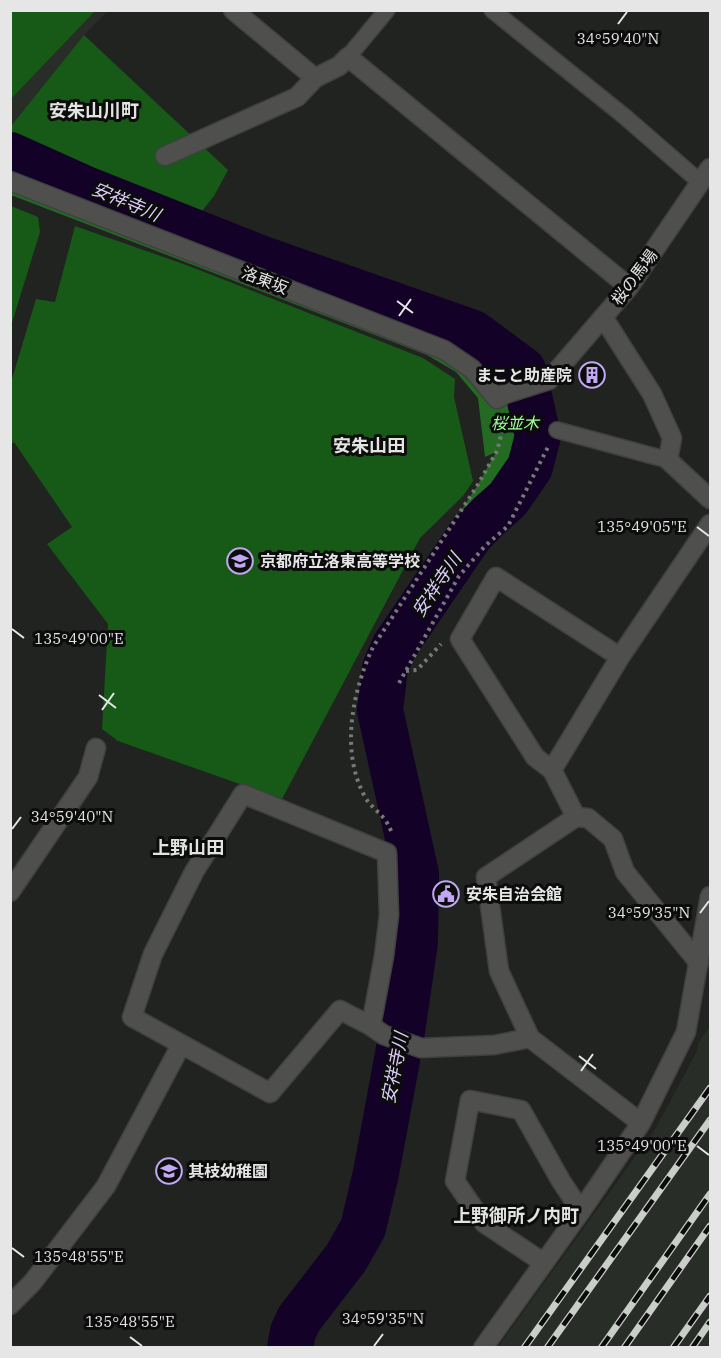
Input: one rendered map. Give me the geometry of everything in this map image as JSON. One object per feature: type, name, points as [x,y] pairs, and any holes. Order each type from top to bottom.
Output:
[{"type":"street","points":[[232,10],[315,78]]},
{"type":"street","points":[[165,156],[297,97],[315,78],[339,66],[348,57],[629,287]]},
{"type":"street","name":"桜の馬場","points":[[501,396],[549,380],[629,287],[705,175]]},
{"type":"street","name":"洛東坂","points":[[10,181],[444,350],[472,369],[501,396]]},
{"type":"street","points":[[603,316],[657,405],[672,438],[668,460],[711,499]]},
{"type":"street","points":[[552,770],[620,657],[711,524]]},
{"type":"street","points":[[576,817],[552,770],[535,757],[460,639],[496,577],[620,657]]},
{"type":"street","points":[[10,892],[88,777],[96,748]]},
{"type":"street","points":[[377,1030],[389,915],[387,854],[243,794],[194,872],[153,954],[132,1017],[270,1093],[340,1010],[377,1030],[421,1048],[494,1045],[530,1038]]},
{"type":"street","points":[[641,1123],[530,1038],[499,971],[486,877],[576,817],[588,818],[613,839],[625,872],[699,963]]},
{"type":"street","points":[[483,1347],[641,1123],[686,1032],[711,896]]},
{"type":"street","points":[[10,1305],[32,1283],[106,1186],[181,1045]]},
{"type":"street","points":[[544,1263],[484,1222],[455,1181],[471,1100],[521,1110],[561,1181],[581,1211]]},
{"type":"lane","points":[[348,57],[387,10]]},
{"type":"lane","points":[[492,10],[624,116],[705,175]]},
{"type":"lane","points":[[557,430],[668,460]]},
{"type":"path","points":[[387,854],[391,846],[391,829],[382,814],[365,798],[352,761],[350,737],[356,702],[365,666],[373,647],[477,486],[496,451],[503,428],[501,396]]},
{"type":"path","points":[[399,682],[459,576],[485,546],[508,526],[557,430]]},
{"type":"path","points":[[405,671],[417,670],[447,636],[460,639]]},
{"type":"shaded area","points":[[11,11],[108,11],[84,35],[11,126]]},
{"type":"shaded area","points":[[710,1026],[710,1347],[498,1347],[656,1128],[697,1051],[698,1043]]},
{"type":"green space","points":[[10,11],[95,11],[11,99]]},
{"type":"green space","points":[[84,35],[228,170],[214,196],[199,215],[11,133],[11,126]]},
{"type":"green space","name":"桜並木","points":[[10,155],[88,190],[257,257],[473,333],[523,370],[557,430],[534,475],[471,534],[394,647],[388,624],[477,486],[496,452],[485,457],[478,398],[456,372],[427,355],[11,195]]},
{"type":"green space","points":[[11,206],[38,217],[40,232],[11,326]]},
{"type":"green space","name":"京都府立洛東高等学校","points":[[75,226],[189,266],[423,358],[455,379],[454,397],[473,481],[463,496],[420,538],[282,799],[118,741],[102,729],[108,624],[47,544],[72,527],[14,442],[11,444],[11,382],[36,299],[55,302]]},
{"type":"waterway","name":"安祥寺川","points":[[10,155],[88,190],[257,257],[473,333],[523,370],[538,436],[530,467],[508,499],[471,534],[394,647],[385,668],[380,710],[416,874],[415,942],[401,1038],[376,1173],[363,1228],[346,1258],[299,1319],[293,1332],[290,1348]]},
{"type":"railway","points":[[524,1348],[710,1088]]},
{"type":"railway","points":[[547,1348],[710,1120]]},
{"type":"railway","points":[[601,1348],[710,1194]]},
{"type":"railway","points":[[624,1348],[710,1226]]},
{"type":"railway","points":[[673,1348],[710,1296]]},
{"type":"railway","points":[[692,1348],[710,1322]]},
{"type":"place","name":"まこと助産院","points":[[592,375]]},
{"type":"place","name":"京都府立洛東高等学校","points":[[240,561]]},
{"type":"place","name":"安朱自治会館","points":[[446,894]]},
{"type":"place","name":"其枝幼稚園","points":[[169,1171]]},
{"type":"district","name":"安朱山川町","points":[[94,111]]},
{"type":"district","name":"安朱山田","points":[[369,446]]},
{"type":"district","name":"上野山田","points":[[188,848]]},
{"type":"district","name":"上野御所ノ内町","points":[[516,1216]]}]
